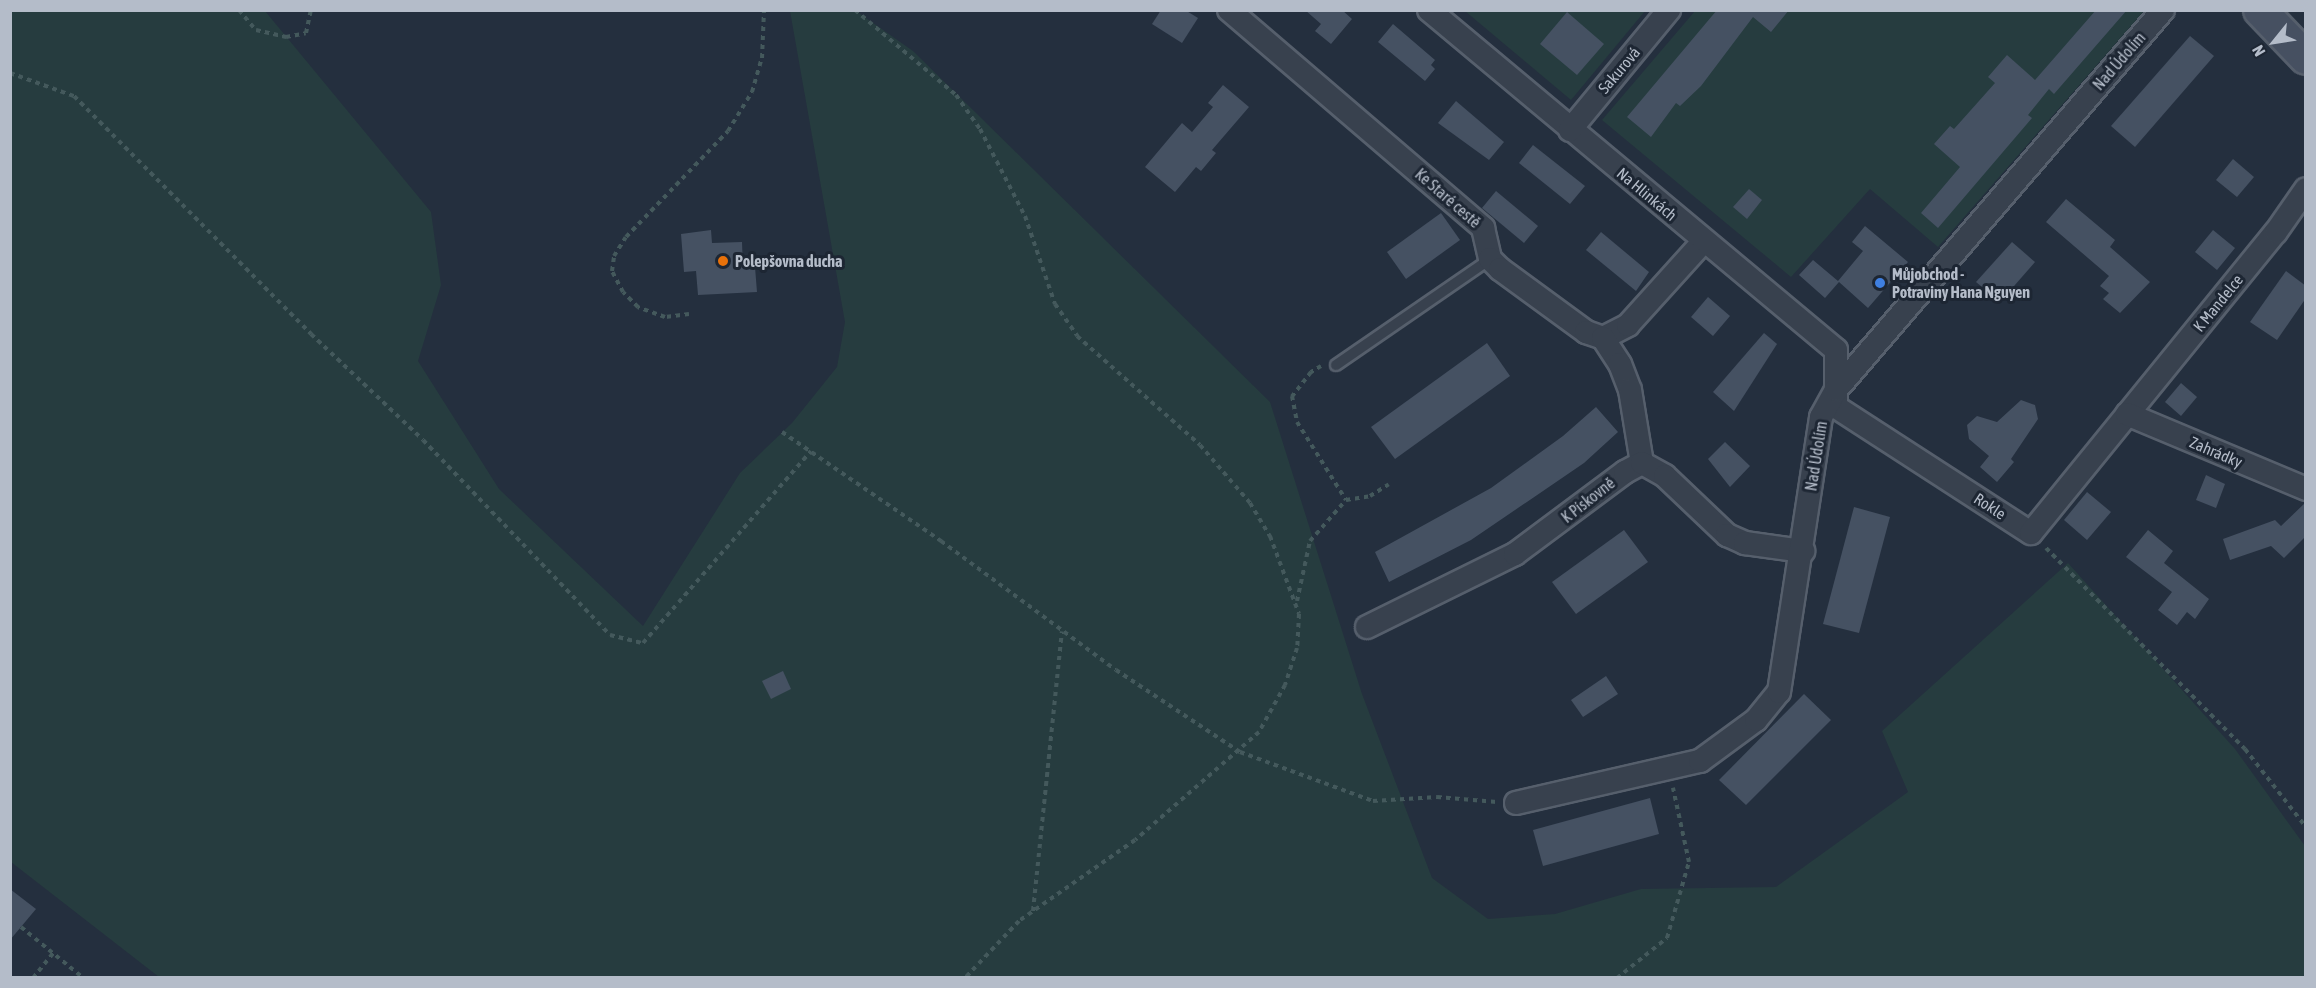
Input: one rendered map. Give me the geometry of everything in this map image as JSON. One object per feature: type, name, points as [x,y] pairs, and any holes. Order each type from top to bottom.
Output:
[{"type":"street","name":"Ke Staré cestě","points":[[1229,10],[1483,228],[1490,259]]},
{"type":"street","name":"Na Hlinkách","points":[[1429,10],[1836,350],[1836,390]]},
{"type":"street","name":"Sakurová","points":[[1570,130],[1669,10]]},
{"type":"street","name":"Nad Údolím","points":[[1516,803],[1701,761],[1756,720],[1779,692],[1803,551],[1821,417],[1836,390],[2163,10]]},
{"type":"street","points":[[2260,10],[2306,58]]},
{"type":"street","name":"K Mandelce","points":[[2127,414],[2276,232],[2306,189]]},
{"type":"street","points":[[1603,338],[1639,315],[1704,241]]},
{"type":"street","points":[[1490,259],[1569,322],[1603,338],[1620,364],[1630,390],[1642,463],[1665,476],[1727,535],[1745,543],[1803,551]]},
{"type":"street","name":"Rokle","points":[[1836,390],[1836,407],[2031,533]]},
{"type":"street","points":[[2031,533],[2127,414]]},
{"type":"street","name":"Zahrádky","points":[[2127,414],[2306,489]]},
{"type":"street","name":"K Pískovně","points":[[1367,627],[1515,554],[1624,472],[1642,463]]},
{"type":"lane","points":[[1336,366],[1490,259]]},
{"type":"path","points":[[239,10],[256,30],[286,37],[306,33],[311,10]]},
{"type":"path","points":[[689,314],[665,317],[638,307],[623,292],[612,271],[614,256],[626,237],[728,131],[746,102],[762,58],[764,10]]},
{"type":"path","points":[[855,10],[962,104],[980,129],[1025,216],[1055,304],[1077,336],[1200,445],[1250,504],[1270,536],[1296,604]]},
{"type":"path","points":[[10,73],[74,96],[311,334],[423,440],[610,635],[643,643],[811,451]]},
{"type":"path","points":[[1336,366],[1319,366],[1311,372],[1292,396],[1292,408],[1346,500]]},
{"type":"path","points":[[782,432],[1062,630],[1240,752],[1373,801],[1437,797],[1516,803]]},
{"type":"path","points":[[965,978],[1033,911],[1135,840],[1240,752],[1259,732],[1285,685],[1297,648],[1296,604],[1310,540],[1346,500],[1370,496],[1389,484]]},
{"type":"path","points":[[2031,533],[2245,749],[2306,827]]},
{"type":"path","points":[[1033,911],[1062,630]]},
{"type":"path","points":[[1617,978],[1667,938],[1689,862],[1669,770]]},
{"type":"path","points":[[21,927],[82,978]]},
{"type":"path","points":[[33,978],[53,953]]},
{"type":"green space","points":[[10,11],[265,11],[431,212],[441,285],[418,361],[499,489],[643,626],[740,473],[792,423],[837,367],[845,322],[790,11],[856,11],[913,51],[1270,402],[1362,694],[1432,878],[1488,919],[1555,914],[1641,889],[1776,887],[1908,792],[1882,731],[2068,563],[2235,749],[2305,846],[2305,977],[159,977],[11,862]]},
{"type":"green space","points":[[1465,11],[1645,11],[1571,100]]},
{"type":"green space","points":[[1695,11],[2144,11],[1938,247],[1870,189],[1791,277],[1602,120]]},
{"type":"building","points":[[1161,10],[1185,10],[1198,18],[1182,43],[1152,24]]},
{"type":"building","points":[[1305,10],[1342,10],[1352,19],[1331,44],[1315,31],[1321,24]]},
{"type":"building","points":[[1717,10],[1789,10],[1771,32],[1753,17],[1701,86],[1680,106],[1676,103],[1651,137],[1627,117]]},
{"type":"building","points":[[2096,10],[2127,10],[2054,94],[2049,89],[2028,115],[2032,118],[1938,228],[1921,213],[1960,167],[1934,144],[1950,126],[1954,129],[1995,83],[1988,77],[2007,55],[2035,80]]},
{"type":"building","points":[[1567,12],[1604,44],[1577,75],[1540,44]]},
{"type":"building","points":[[1393,24],[1435,60],[1431,65],[1435,69],[1425,81],[1378,42]]},
{"type":"building","points":[[2190,36],[2214,56],[2135,147],[2111,126]]},
{"type":"building","points":[[1223,85],[1249,107],[1212,150],[1216,153],[1201,171],[1196,167],[1175,192],[1145,167],[1182,123],[1192,132],[1213,107],[1208,103]]},
{"type":"building","points":[[1456,101],[1504,142],[1489,160],[1438,123]]},
{"type":"building","points":[[1533,145],[1585,186],[1570,204],[1519,163]]},
{"type":"building","points":[[2233,159],[2254,177],[2237,197],[2216,180]]},
{"type":"building","points":[[1749,189],[1762,200],[1747,219],[1733,207]]},
{"type":"building","points":[[1496,191],[1538,226],[1524,243],[1482,208]]},
{"type":"building","points":[[2066,199],[2115,240],[2110,247],[2150,282],[2120,313],[2103,299],[2109,293],[2100,286],[2109,276],[2046,222]]},
{"type":"building","points":[[1441,213],[1460,240],[1406,279],[1387,252]]},
{"type":"building","points":[[1865,226],[1908,262],[1868,308],[1839,282],[1825,298],[1799,275],[1813,260],[1838,281],[1863,251],[1852,242]]},
{"type":"building","points":[[711,230],[712,243],[742,242],[743,268],[755,267],[757,292],[698,295],[696,271],[684,272],[681,234]]},
{"type":"building","points":[[2213,230],[2235,248],[2217,270],[2195,252]]},
{"type":"building","points":[[1601,232],[1649,272],[1636,291],[1586,250]]},
{"type":"building","points":[[2012,242],[2035,262],[2000,302],[1976,282]]},
{"type":"building","points":[[2286,271],[2306,286],[2306,298],[2277,340],[2250,322]]},
{"type":"building","points":[[1708,297],[1730,316],[1713,336],[1691,317]]},
{"type":"building","points":[[1764,333],[1777,344],[1734,411],[1713,392]]},
{"type":"building","points":[[1487,343],[1510,376],[1395,459],[1371,427]]},
{"type":"building","points":[[2181,383],[2197,397],[2181,416],[2165,402]]},
{"type":"building","points":[[2021,400],[2035,405],[2038,419],[2011,459],[2014,462],[1997,482],[1980,467],[1989,456],[1969,439],[1967,425],[1977,416],[1997,422]]},
{"type":"building","points":[[1596,407],[1618,432],[1584,463],[1471,540],[1389,582],[1375,552],[1491,488],[1563,436]]},
{"type":"building","points":[[1725,442],[1750,466],[1730,487],[1708,459]]},
{"type":"building","points":[[2206,475],[2225,484],[2216,508],[2196,500]]},
{"type":"building","points":[[2087,492],[2111,512],[2087,540],[2064,520]]},
{"type":"building","points":[[2306,502],[2306,536],[2284,558],[2271,546],[2230,560],[2223,539],[2275,520],[2281,526]]},
{"type":"building","points":[[1854,507],[1890,517],[1859,633],[1823,624]]},
{"type":"building","points":[[1624,530],[1648,562],[1576,614],[1552,582]]},
{"type":"building","points":[[2148,530],[2173,551],[2164,563],[2209,599],[2195,619],[2187,612],[2177,625],[2158,610],[2172,592],[2126,557]]},
{"type":"building","points":[[783,671],[791,689],[771,699],[762,681]]},
{"type":"building","points":[[1606,676],[1618,694],[1583,717],[1571,700]]},
{"type":"building","points":[[1804,694],[1831,720],[1746,805],[1719,780]]},
{"type":"building","points":[[1650,798],[1659,834],[1543,866],[1533,830]]},
{"type":"building","points":[[10,889],[36,909],[10,940]]},
{"type":"place","name":"Polepšovna ducha","points":[[723,261]]},
{"type":"place","name":"Můjobchod - Potraviny Hana Nguyen","points":[[1880,283]]}]
